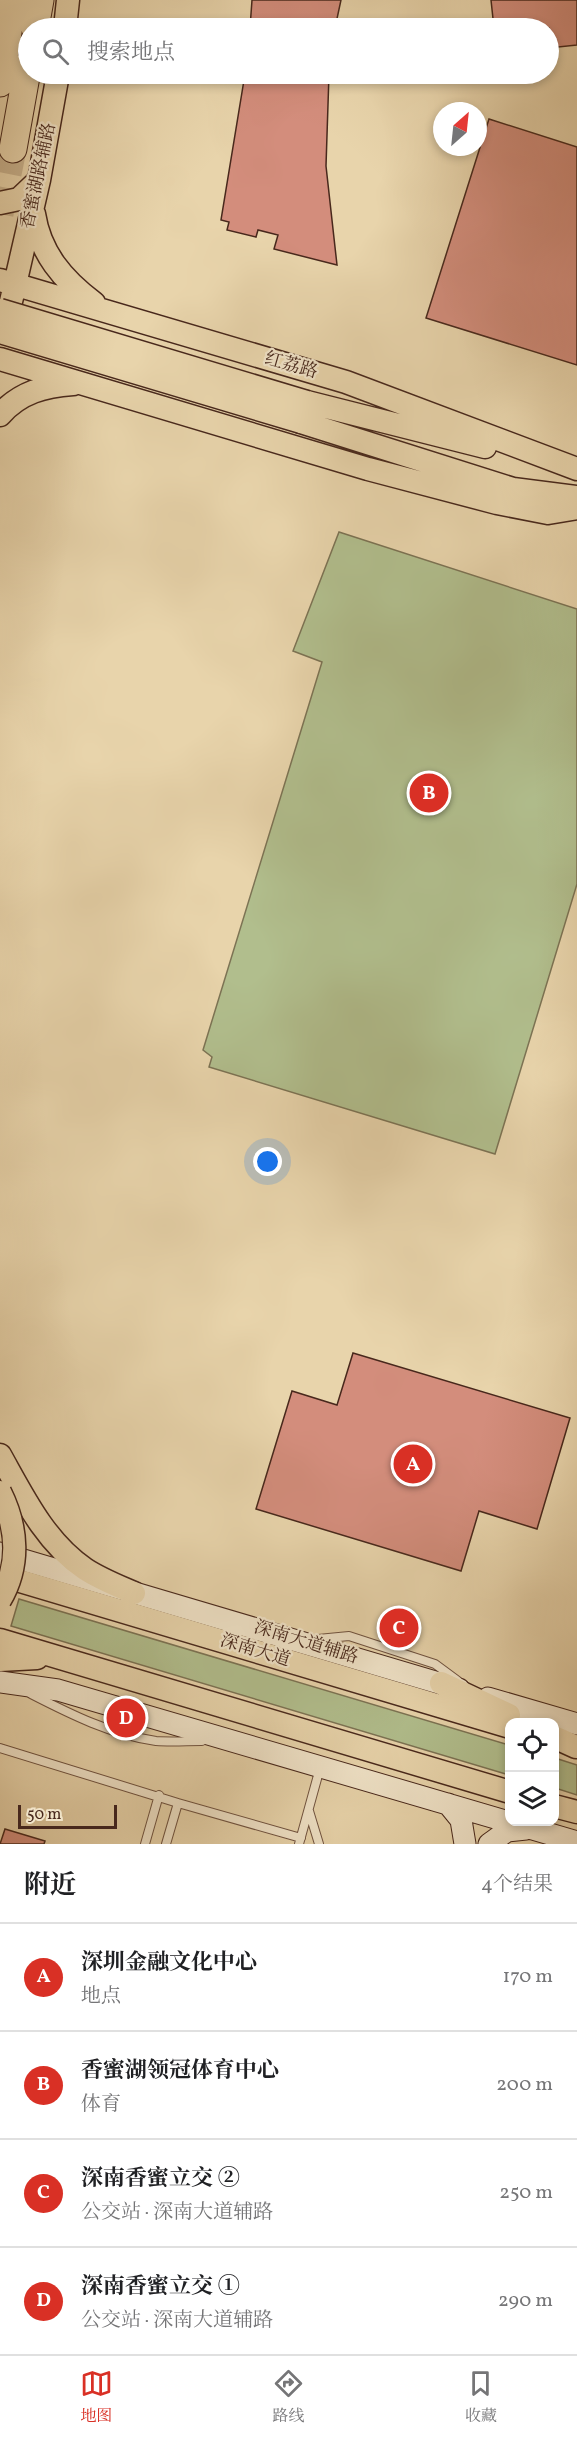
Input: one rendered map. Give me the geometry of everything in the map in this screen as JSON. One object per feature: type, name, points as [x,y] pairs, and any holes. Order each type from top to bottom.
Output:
[{"type":"highway","points":[[0,83],[13,0]]},
{"type":"highway","points":[[37,18],[40,0]]},
{"type":"highway","points":[[13,149],[25,84]]},
{"type":"main road","points":[[66,18],[68,0]]},
{"type":"main road","name":"香蜜湖路辅路","points":[[0,348],[8,282],[33,208],[56,84]]},
{"type":"main road","points":[[0,203],[19,199],[39,180]]},
{"type":"main road","points":[[33,208],[36,229],[51,261],[79,292],[105,311]]},
{"type":"main road","name":"红荔路","points":[[8,282],[346,382],[577,470]]},
{"type":"main road","name":"红荔路","points":[[0,310],[304,412],[513,489],[577,497]]},
{"type":"main road","points":[[82,384],[71,372],[65,359],[67,340],[75,325],[86,315],[105,311]]},
{"type":"main road","name":"红荔路","points":[[0,332],[304,412],[577,470]]},
{"type":"main road","points":[[0,359],[368,470],[496,503],[548,513],[577,508]]},
{"type":"main road","points":[[0,415],[21,397],[37,389],[82,384]]},
{"type":"main road","points":[[2,1458],[32,1510],[67,1553],[84,1569],[134,1593]]},
{"type":"main road","points":[[0,1492],[10,1518],[16,1552],[8,1586],[0,1600]]},
{"type":"main road","name":"深南大道辅路","points":[[0,1553],[577,1724]]},
{"type":"main road","name":"深南大道","points":[[0,1575],[505,1726]]},
{"type":"main road","points":[[0,1640],[505,1791]]},
{"type":"main road","points":[[0,1660],[34,1658],[78,1663]]},
{"type":"main road","points":[[4,1682],[58,1690],[577,1842]]},
{"type":"main road","points":[[441,1683],[515,1718]]},
{"type":"main road","points":[[559,1740],[577,1747]]},
{"type":"main road","points":[[448,1804],[461,1820],[465,1844]]},
{"type":"main road","points":[[559,1807],[577,1812]]},
{"type":"main road","points":[[489,1844],[507,1831],[533,1829]]},
{"type":"lane","points":[[301,1641],[349,1636],[435,1664],[479,1695]]},
{"type":"lane","points":[[0,1748],[159,1795],[177,1803],[300,1841],[320,1766]]},
{"type":"lane","points":[[145,1844],[159,1795]]},
{"type":"lane","points":[[166,1844],[177,1803]]},
{"type":"lane","points":[[308,1809],[319,1844]]},
{"type":"green space","points":[[339,532],[577,609],[577,884],[495,1154],[209,1067],[212,1057],[203,1050],[322,662],[293,651]]},
{"type":"green space","points":[[19,1599],[505,1744],[505,1774],[11,1626]]},
{"type":"green space","points":[[559,1759],[577,1765],[577,1795],[559,1789]]},
{"type":"building","points":[[252,0],[341,0],[337,18],[251,18]]},
{"type":"building","points":[[491,0],[577,0],[577,45],[559,47],[559,18],[493,18]]},
{"type":"building","points":[[243,84],[329,84],[326,166],[337,265],[274,249],[278,235],[258,230],[256,237],[227,230],[229,222],[221,220]]},
{"type":"building","points":[[489,119],[577,147],[577,365],[426,318],[477,156],[487,156]]},
{"type":"building","points":[[353,1353],[570,1418],[537,1529],[479,1511],[461,1571],[256,1509],[292,1391],[337,1405]]},
{"type":"building","points":[[5,1829],[45,1841],[44,1844],[0,1844]]},
{"type":"tunnel","points":[[0,214],[13,149]]},
{"type":"place","name":"香蜜湖领冠体育中心","points":[[429,793]]},
{"type":"place","name":"深圳金融文化中心","points":[[413,1464]]},
{"type":"place","name":"深南香蜜立交 ②","points":[[399,1628]]},
{"type":"place","name":"深南香蜜立交 ①","points":[[126,1718]]}]
